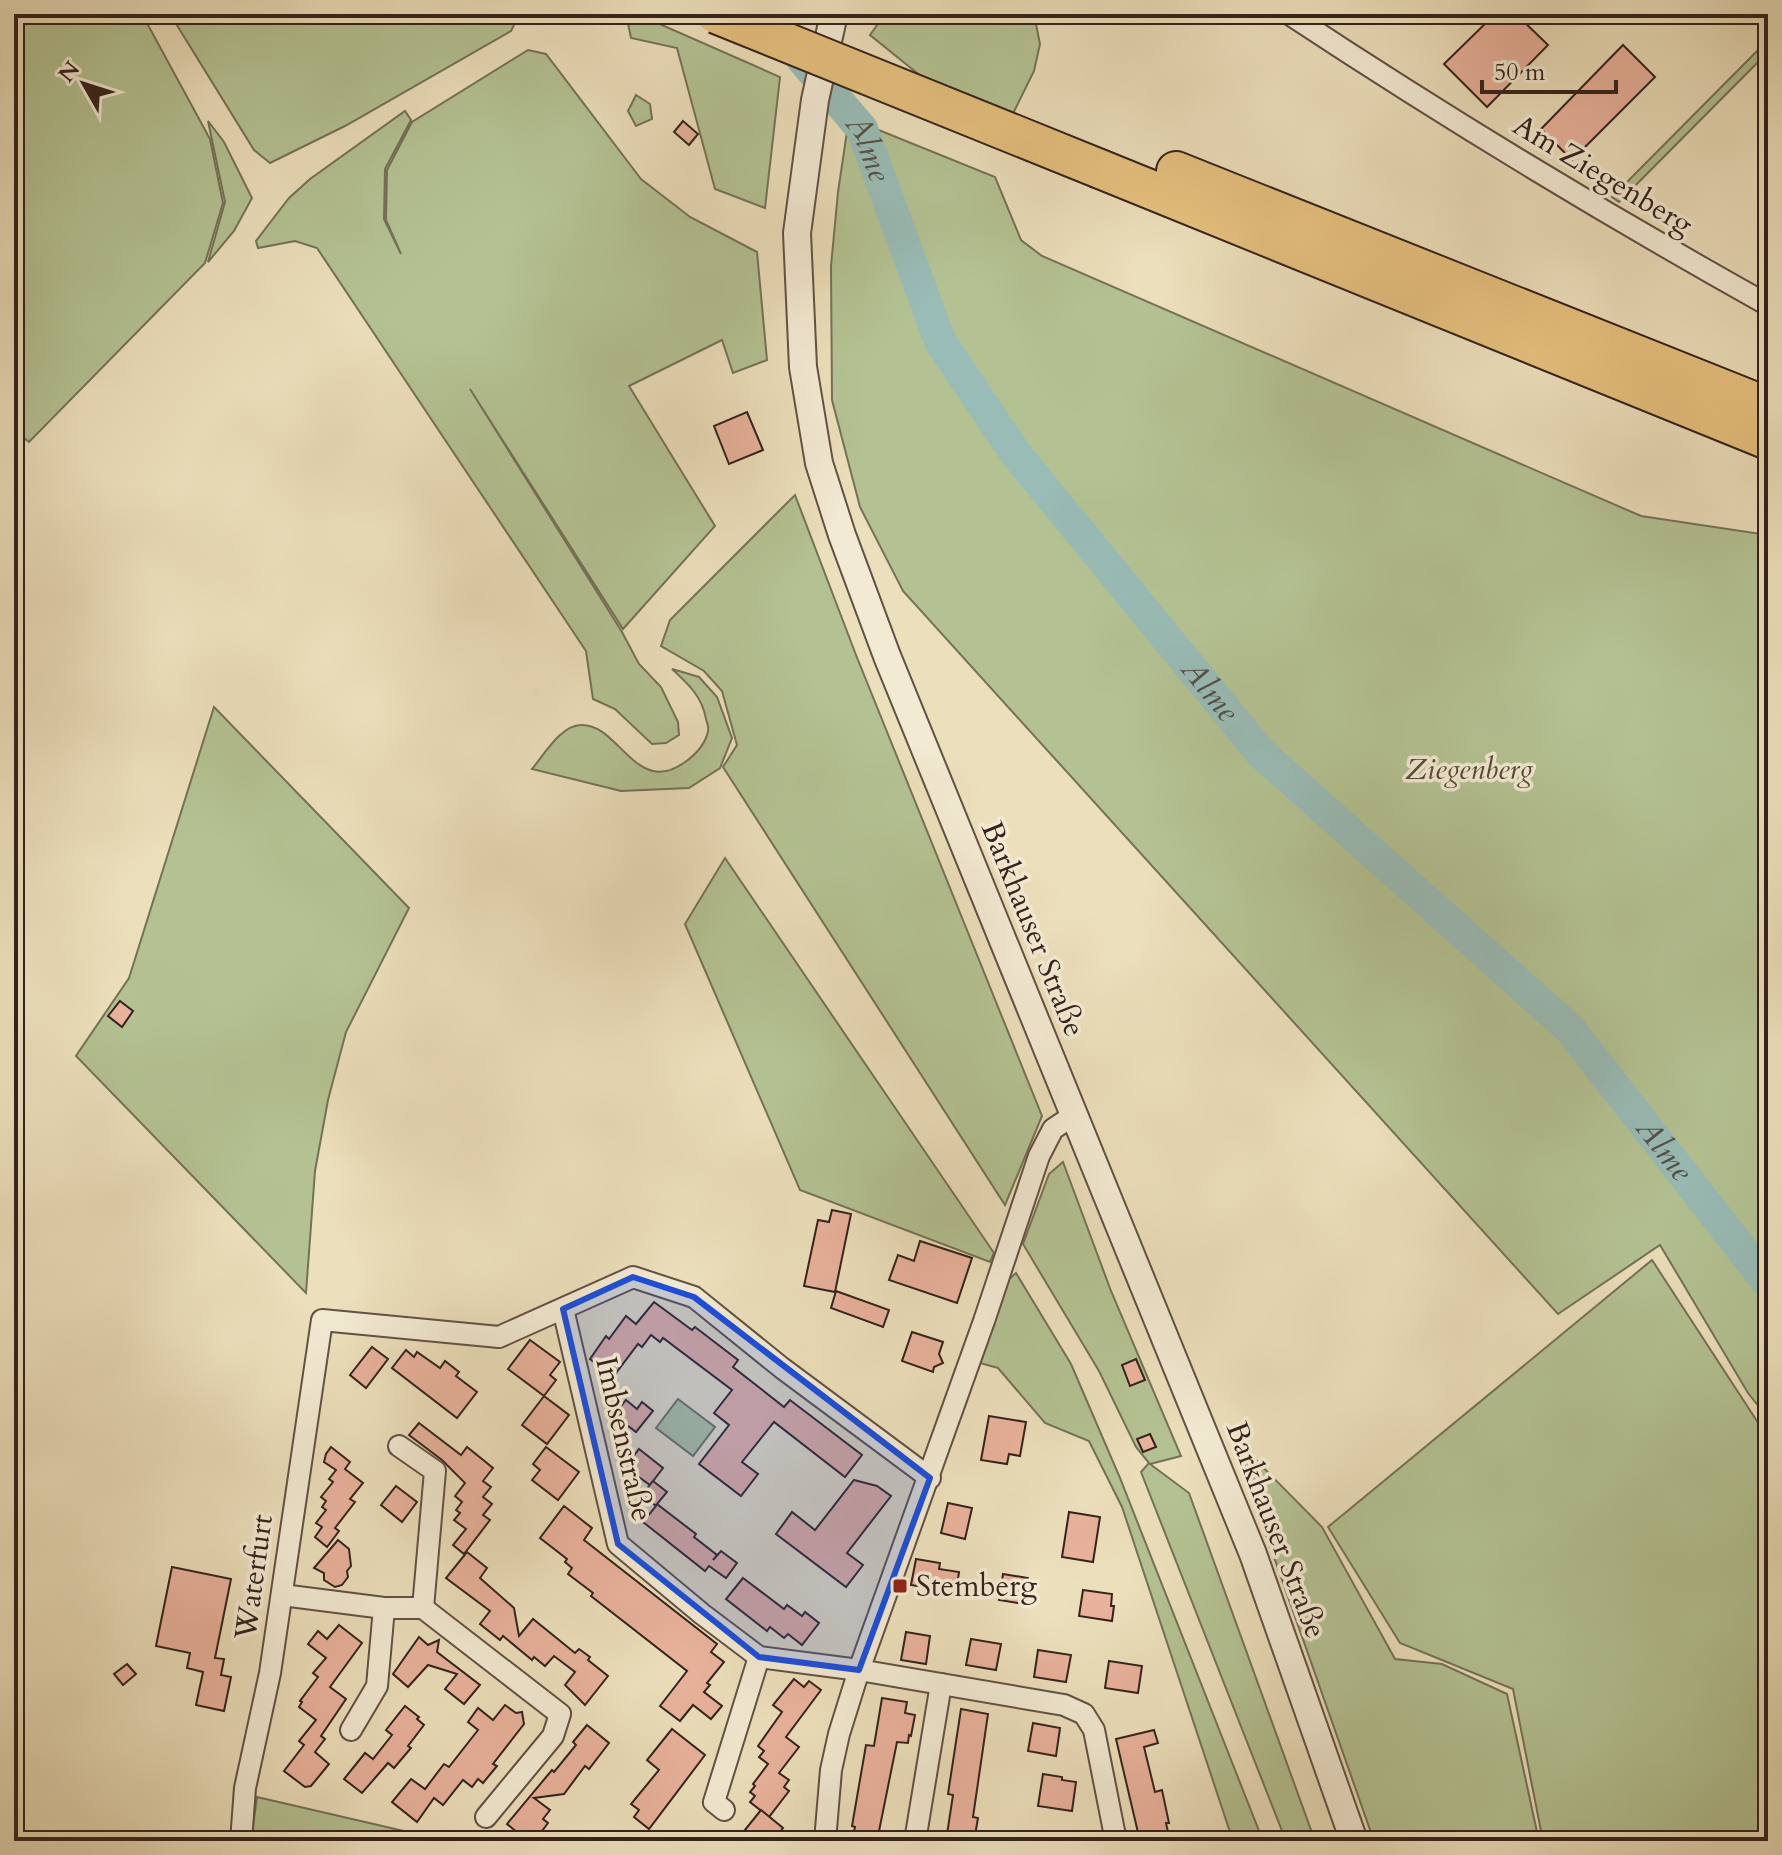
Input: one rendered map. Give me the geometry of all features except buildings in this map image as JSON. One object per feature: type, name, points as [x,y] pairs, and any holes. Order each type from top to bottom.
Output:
[{"type":"highway","points":[[716,14],[1768,407]]},
{"type":"highway","points":[[781,14],[1106,158],[1768,440]]},
{"type":"street","name":"Barkhauser Straße","points":[[834,14],[815,100],[797,233],[803,367],[819,463],[887,656],[1253,1554],[1354,1841]]},
{"type":"street","name":"Am Ziegenberg","points":[[1296,16],[1402,88],[1649,239],[1768,305]]},
{"type":"street","points":[[825,1841],[831,1770],[859,1670],[906,1535],[930,1478],[1039,1156],[1053,1129],[1074,1115]]},
{"type":"street","points":[[563,1309],[633,1277],[694,1297],[769,1358],[930,1478]]},
{"type":"street","name":"Waterfurt","points":[[241,1841],[245,1788],[270,1673],[322,1320],[499,1337],[563,1309]]},
{"type":"street","name":"Imbsenstraße","points":[[563,1309],[618,1544],[759,1657],[859,1670],[1064,1705],[1084,1714],[1094,1730],[1116,1841]]},
{"type":"street","points":[[399,1446],[435,1471],[423,1608]]},
{"type":"street","points":[[282,1595],[384,1608],[423,1608],[560,1714],[553,1736],[486,1817]]},
{"type":"street","points":[[351,1730],[377,1686],[384,1608]]},
{"type":"street","points":[[724,1810],[714,1802],[759,1657]]},
{"type":"street","points":[[915,1841],[941,1684]]},
{"type":"highlighted area","points":[[633,1277],[694,1297],[930,1478],[859,1670],[759,1657],[618,1544],[563,1309]]},
{"type":"green space","points":[[30,14],[142,14],[210,139],[223,203],[205,263],[29,442],[14,430],[14,31]]},
{"type":"green space","points":[[170,14],[519,15],[511,31],[345,126],[270,163],[254,150]]},
{"type":"green space","points":[[626,14],[637,14],[780,77],[765,208],[715,189],[677,48],[631,38]]},
{"type":"green space","points":[[885,14],[1034,14],[1040,44],[1034,71],[1000,140],[870,35]]},
{"type":"green space","points":[[1768,40],[1768,52],[1619,202],[1612,197]]},
{"type":"green space","points":[[528,50],[546,54],[641,179],[690,217],[757,252],[767,360],[733,373],[722,340],[629,386],[715,526],[623,629],[470,389],[639,664],[661,687],[678,722],[679,735],[666,743],[652,744],[615,709],[593,699],[586,651],[317,248],[295,241],[258,248],[256,241],[289,198],[310,179],[405,111],[411,120],[385,169],[384,219],[401,254],[386,220],[387,170],[412,122]]},
{"type":"green space","points":[[636,95],[650,104],[652,119],[636,126],[628,111]]},
{"type":"green space","name":"Ziegenberg","points":[[849,118],[995,177],[1021,240],[1042,256],[1641,516],[1768,535],[1768,1418],[1748,1393],[1660,1245],[1558,1314],[903,591],[860,507],[832,400],[831,266]]},
{"type":"green space","points":[[208,121],[224,142],[252,198],[234,231],[208,262],[225,202]]},
{"type":"green space","points":[[795,495],[856,655],[1042,1116],[1005,1205],[723,767],[737,745],[722,691],[704,671],[661,646],[670,620]]},
{"type":"green space","points":[[672,669],[699,677],[717,697],[732,738],[720,768],[689,788],[621,791],[532,769],[560,735],[581,725],[601,731],[634,761],[653,771],[670,770],[687,761],[701,747],[708,726],[698,697]]},
{"type":"green space","points":[[214,707],[409,908],[346,1032],[328,1100],[315,1171],[306,1293],[76,1056],[129,978]]},
{"type":"green space","points":[[725,858],[994,1253],[990,1262],[800,1190],[685,924]]},
{"type":"green space","points":[[1063,1162],[1111,1291],[1181,1456],[1150,1464],[1189,1493],[1315,1841],[1286,1841],[1141,1472],[1149,1463],[1136,1447],[1099,1371],[1023,1244],[1049,1174]]},
{"type":"green space","points":[[1652,1260],[1768,1438],[1768,1841],[1543,1841],[1513,1689],[1400,1643],[1328,1527]]},
{"type":"green space","points":[[1016,1273],[1071,1364],[1120,1478],[1263,1841],[1233,1841],[1122,1507],[1089,1441],[1045,1423],[998,1368],[980,1363],[1007,1281]]},
{"type":"green space","points":[[678,1399],[715,1427],[693,1456],[656,1428]]},
{"type":"green space","points":[[1231,1435],[1322,1527],[1395,1659],[1442,1664],[1507,1694],[1539,1841],[1374,1841]]},
{"type":"green space","points":[[257,1797],[447,1841],[251,1841]]},
{"type":"waterway","name":"Alme","points":[[802,59],[862,129],[940,341],[1016,454],[1261,753],[1570,1029],[1768,1283]]},
{"type":"place","name":"Stemberg","points":[[900,1586]]}]
